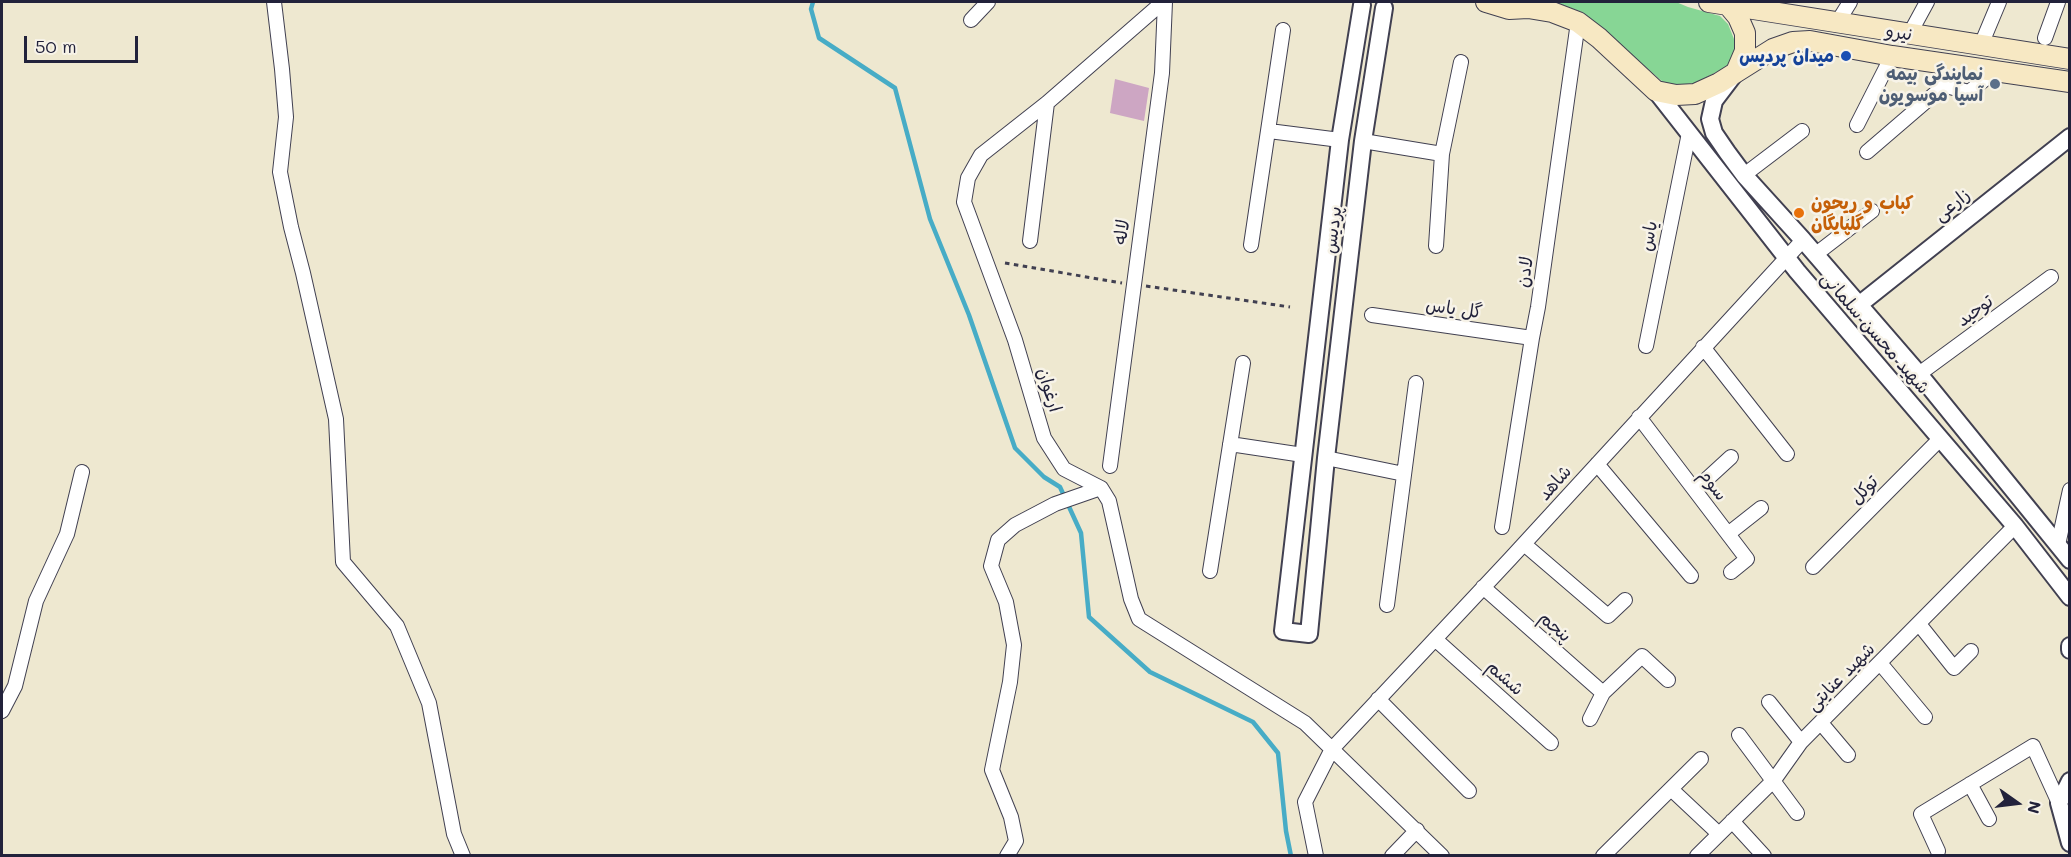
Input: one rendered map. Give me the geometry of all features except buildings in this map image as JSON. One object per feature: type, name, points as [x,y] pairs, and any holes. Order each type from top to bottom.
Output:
[{"type":"main road","points":[[1486,2],[1509,9],[1528,8],[1552,12],[1578,22],[1599,38],[1656,91],[1676,95],[1695,94],[1736,72],[1745,51],[1744,33],[1738,17],[1719,3]]},
{"type":"main road","name":"نیرو","points":[[1719,3],[1791,8],[1837,23],[2070,58]]},
{"type":"main road","name":"نیرو","points":[[1736,72],[1773,49],[1792,42],[1810,40],[1892,56],[2070,82]]},
{"type":"main road","points":[[2002,72],[2013,50]]},
{"type":"street","points":[[274,2],[286,117],[280,172],[336,419],[343,562],[397,626],[429,703],[454,834],[463,855]]},
{"type":"street","points":[[971,20],[988,2]]},
{"type":"street","name":"ارغوان","points":[[1101,488],[1064,469],[1044,438],[1015,340],[964,202],[968,178],[981,155],[1047,103],[1164,2]]},
{"type":"street","name":"لاله","points":[[1110,466],[1162,73],[1164,2]]},
{"type":"street","points":[[1837,23],[1850,2]]},
{"type":"street","points":[[1909,35],[1927,2]]},
{"type":"street","points":[[1981,45],[1999,2]]},
{"type":"street","points":[[2045,38],[2058,2]]},
{"type":"street","points":[[1359,3],[1372,8],[1390,5]]},
{"type":"street","name":"پردیس","points":[[1359,3],[1340,140],[1283,631],[1309,634],[1326,458],[1363,141],[1390,5]]},
{"type":"street","name":"لادن","points":[[1502,527],[1538,308],[1578,22]]},
{"type":"street","points":[[1251,245],[1283,30]]},
{"type":"street","points":[[1857,125],[1892,56]]},
{"type":"street","points":[[1436,246],[1442,154],[1461,62]]},
{"type":"street","points":[[1867,152],[1938,91],[1951,64]]},
{"type":"street","name":"شهید محسن سلمانی","points":[[1736,72],[1714,101],[1710,119],[1714,133],[1744,175],[1860,304],[2070,560]]},
{"type":"street","points":[[1942,85],[1970,92],[2002,72]]},
{"type":"street","name":"شهید محسن سلمانی","points":[[1656,91],[1786,258],[2015,526],[2070,597]]},
{"type":"street","points":[[1030,241],[1047,103]]},
{"type":"street","points":[[1269,131],[1363,141],[1442,154]]},
{"type":"street","points":[[1744,175],[1802,131]]},
{"type":"street","name":"یاس","points":[[1646,346],[1689,133]]},
{"type":"street","name":"زارعی","points":[[1860,304],[2067,144]]},
{"type":"street","points":[[1816,254],[1872,211]]},
{"type":"street","name":"شاهد","points":[[1316,855],[1305,802],[1332,749],[1803,240]]},
{"type":"street","name":"توحید","points":[[1919,374],[2051,277]]},
{"type":"street","name":"گل یاس","points":[[1372,315],[1532,338]]},
{"type":"street","points":[[1703,347],[1787,454]]},
{"type":"street","points":[[1209,571],[1243,363]]},
{"type":"street","points":[[1387,606],[1416,383]]},
{"type":"street","name":"سوم","points":[[1639,417],[1747,559],[1731,572]]},
{"type":"street","name":"توکل","points":[[1813,567],[1940,439]]},
{"type":"street","points":[[1230,444],[1326,458],[1404,474]]},
{"type":"street","points":[[1695,490],[1731,457]]},
{"type":"street","points":[[1597,464],[1691,576]]},
{"type":"street","points":[[2,711],[15,686],[36,601],[67,534],[82,472]]},
{"type":"street","points":[[1007,855],[1016,841],[1011,817],[992,770],[1010,682],[1014,645],[1006,602],[991,566],[998,540],[1015,525],[1055,504],[1101,488],[1109,501],[1131,599],[1139,618],[1305,723],[1442,855]]},
{"type":"street","points":[[2058,545],[2070,490]]},
{"type":"street","points":[[1728,534],[1761,508]]},
{"type":"street","name":"شهید عنایتی","points":[[1697,855],[1774,780],[1801,742],[2015,526]]},
{"type":"street","points":[[1524,544],[1608,616],[1625,600]]},
{"type":"street","name":"پنجم","points":[[1483,588],[1603,693]]},
{"type":"street","points":[[1919,624],[1954,668],[1971,651]]},
{"type":"street","name":"ششم","points":[[1435,639],[1551,743]]},
{"type":"street","points":[[1590,719],[1603,693],[1642,656],[1668,680]]},
{"type":"street","points":[[1880,663],[1925,717]]},
{"type":"street","points":[[1378,699],[1469,791]]},
{"type":"street","points":[[1769,702],[1801,742]]},
{"type":"street","points":[[1821,723],[1848,755]]},
{"type":"street","points":[[1739,735],[1797,813]]},
{"type":"street","points":[[1938,851],[1921,814],[2033,746],[2059,803],[2070,843]]},
{"type":"street","points":[[1603,855],[1701,759]]},
{"type":"street","points":[[2059,803],[2070,781]]},
{"type":"street","points":[[1970,784],[1989,819]]},
{"type":"street","points":[[1671,789],[1719,834]]},
{"type":"street","points":[[1732,821],[1764,855]]},
{"type":"street","points":[[1392,855],[1417,830]]},
{"type":"green space","name":"میدان پردیس","points":[[1546,2],[1676,2],[1720,16],[1728,24],[1736,53],[1728,66],[1695,83],[1679,85],[1663,82],[1582,12],[1560,4]]},
{"type":"waterway","points":[[813,2],[811,9],[819,38],[895,88],[930,219],[969,315],[1015,448],[1044,477],[1060,487],[1081,533],[1089,617],[1150,672],[1253,722],[1278,753],[1286,831],[1291,856]]},
{"type":"place","name":"میدان پردیس","points":[[1846,56]]},
{"type":"place","name":"نمایندگی بیمه آسیا موسویون","points":[[1995,84]]},
{"type":"place","name":"کباب و ریحون گلپایگان","points":[[1799,213]]}]
